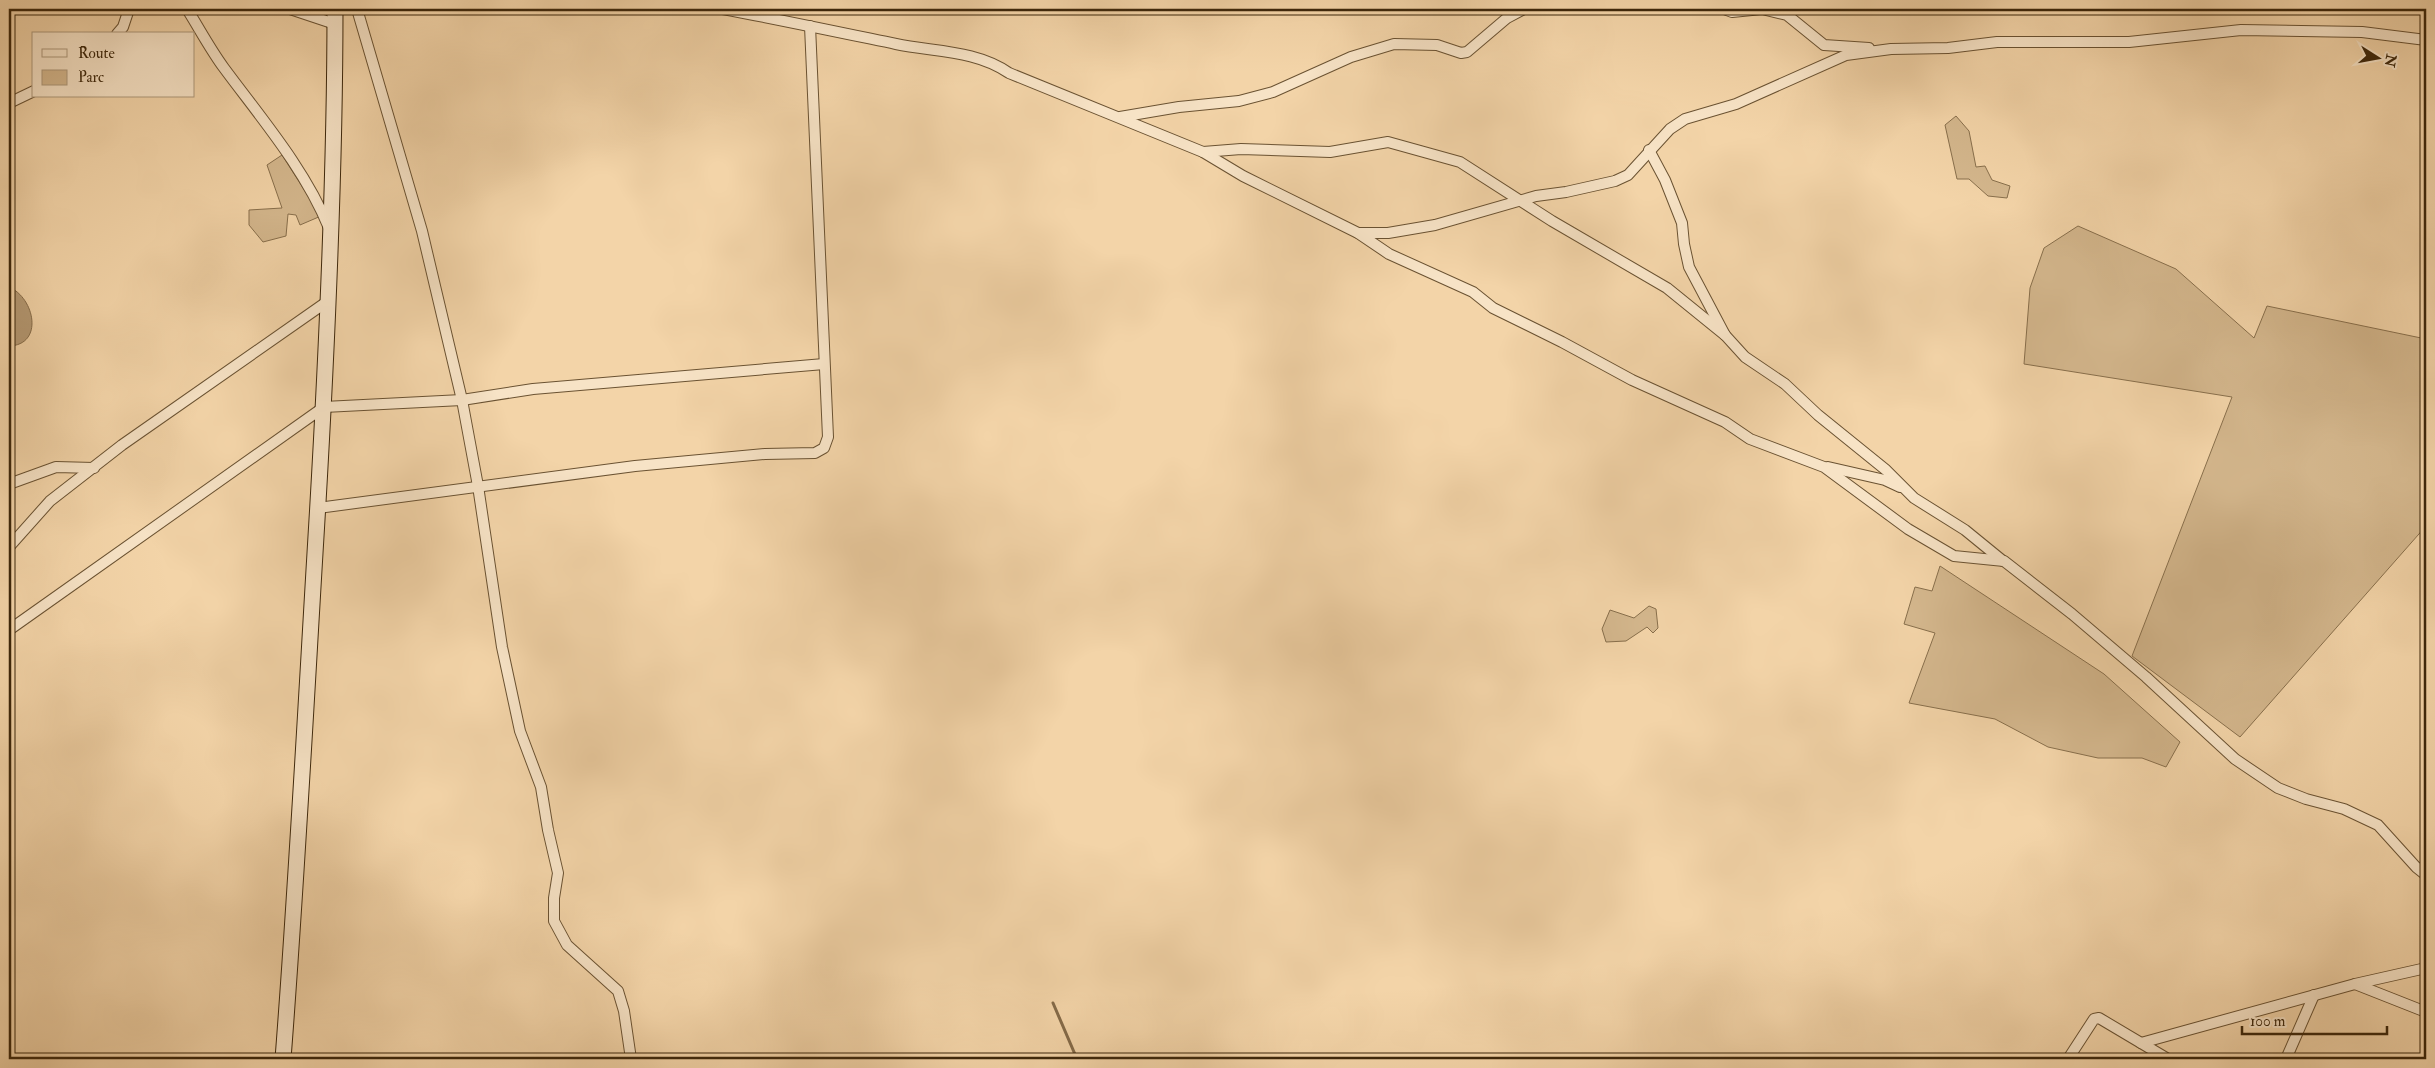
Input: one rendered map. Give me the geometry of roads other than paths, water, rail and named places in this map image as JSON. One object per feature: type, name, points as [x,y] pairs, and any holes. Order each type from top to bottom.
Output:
[{"type":"main road","points":[[283,1059],[324,407],[331,234],[335,9]]},
{"type":"street","points":[[119,32],[123,27],[129,9]]},
{"type":"street","points":[[187,9],[222,65],[280,142],[322,210],[331,234]]},
{"type":"street","points":[[290,9],[335,24]]},
{"type":"street","points":[[357,9],[422,231],[462,400],[478,486],[502,647],[520,731],[541,787],[558,873],[554,898],[554,921],[567,945],[618,991],[624,1011],[631,1059]]},
{"type":"street","points":[[723,9],[898,45],[979,58],[994,63],[1009,73],[1203,152],[1243,176],[1358,233],[1389,254],[1473,292],[1493,308],[1562,342],[1632,380],[1725,422],[1750,439],[1824,467],[1884,480],[1906,490]]},
{"type":"street","points":[[1118,117],[1248,99],[1273,92],[1351,57],[1394,44],[1437,45],[1461,53],[1467,52],[1507,18],[1524,9]]},
{"type":"street","points":[[1724,9],[1732,12],[1762,9],[1787,15],[1824,44],[1891,49],[1948,48],[1998,42],[2129,42],[2241,30],[2362,32],[2426,40]]},
{"type":"street","points":[[318,508],[478,486],[703,460],[765,454],[815,453],[824,448],[828,437],[810,26]]},
{"type":"street","points":[[1358,233],[1388,233],[1435,225],[1521,199],[1615,181],[1634,170],[1649,150],[1670,129],[1685,120],[1736,104],[1846,55],[1891,49]]},
{"type":"street","points":[[9,103],[32,92]]},
{"type":"street","points":[[1203,152],[1241,149],[1330,152],[1388,142],[1460,162],[1480,177],[1521,199],[1552,220],[1667,288],[1725,336],[1745,357],[1785,384],[1914,498],[1965,530],[2072,614],[2146,677],[2235,759],[2278,788],[2306,799],[2344,809],[2378,825],[2416,867],[2426,875]]},
{"type":"street","points":[[1649,150],[1665,180],[1682,223],[1689,267],[1725,336]]},
{"type":"street","points":[[9,214],[9,219]]},
{"type":"street","points":[[9,547],[50,500],[130,440],[328,300]]},
{"type":"street","points":[[9,630],[324,407],[462,400],[533,389],[824,364]]},
{"type":"street","points":[[9,484],[56,467],[94,468]]},
{"type":"street","points":[[1824,467],[1908,529],[1954,556],[2004,561]]},
{"type":"street","points":[[2141,1043],[2355,984],[2426,968]]},
{"type":"street","points":[[2355,984],[2426,1012]]},
{"type":"street","points":[[2286,1059],[2314,996]]},
{"type":"street","points":[[2068,1059],[2094,1019],[2099,1018],[2168,1059]]},
{"type":"waterway","points":[[1053,1003],[1077,1059]]}]
